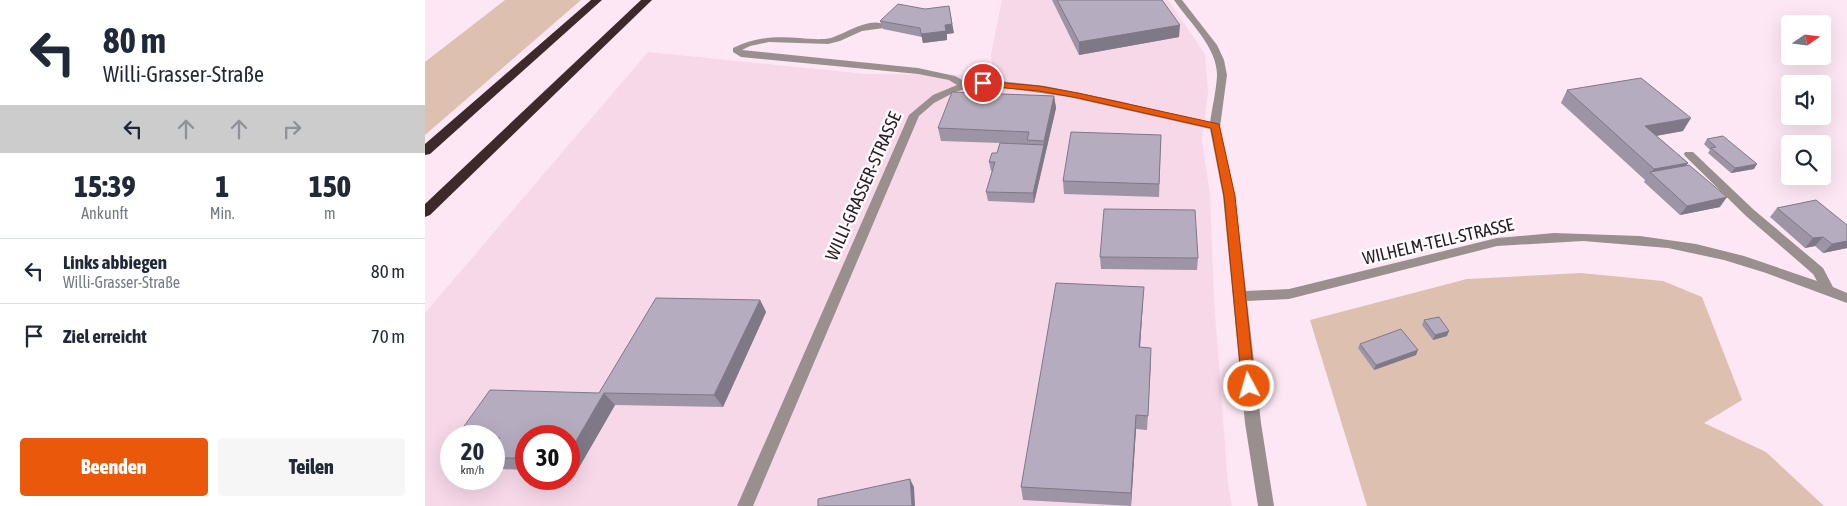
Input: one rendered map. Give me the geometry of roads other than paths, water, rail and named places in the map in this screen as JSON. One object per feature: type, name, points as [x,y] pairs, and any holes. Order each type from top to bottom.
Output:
[{"type":"highway","points":[[425,151],[597,0]]},
{"type":"highway","points":[[425,212],[647,0]]},
{"type":"street","points":[[1178,0],[1212,45],[1219,60],[1222,74],[1215,126],[1229,196],[1253,423],[1266,506]]},
{"type":"street","points":[[881,26],[862,28],[831,41],[777,38],[755,41],[736,50],[741,54],[918,71],[952,78],[964,85]]},
{"type":"street","name":"WILLI-GRASSER-STRASSE","points":[[745,506],[914,115],[925,104],[942,93],[964,85],[983,83],[1039,88],[1215,126]]},
{"type":"street","points":[[1689,154],[1750,213],[1819,271],[1828,291]]},
{"type":"street","name":"WILHELM-TELL-STRASSE","points":[[1239,296],[1289,294],[1497,242],[1568,236],[1628,240],[1694,248],[1756,265],[1847,298]]}]
